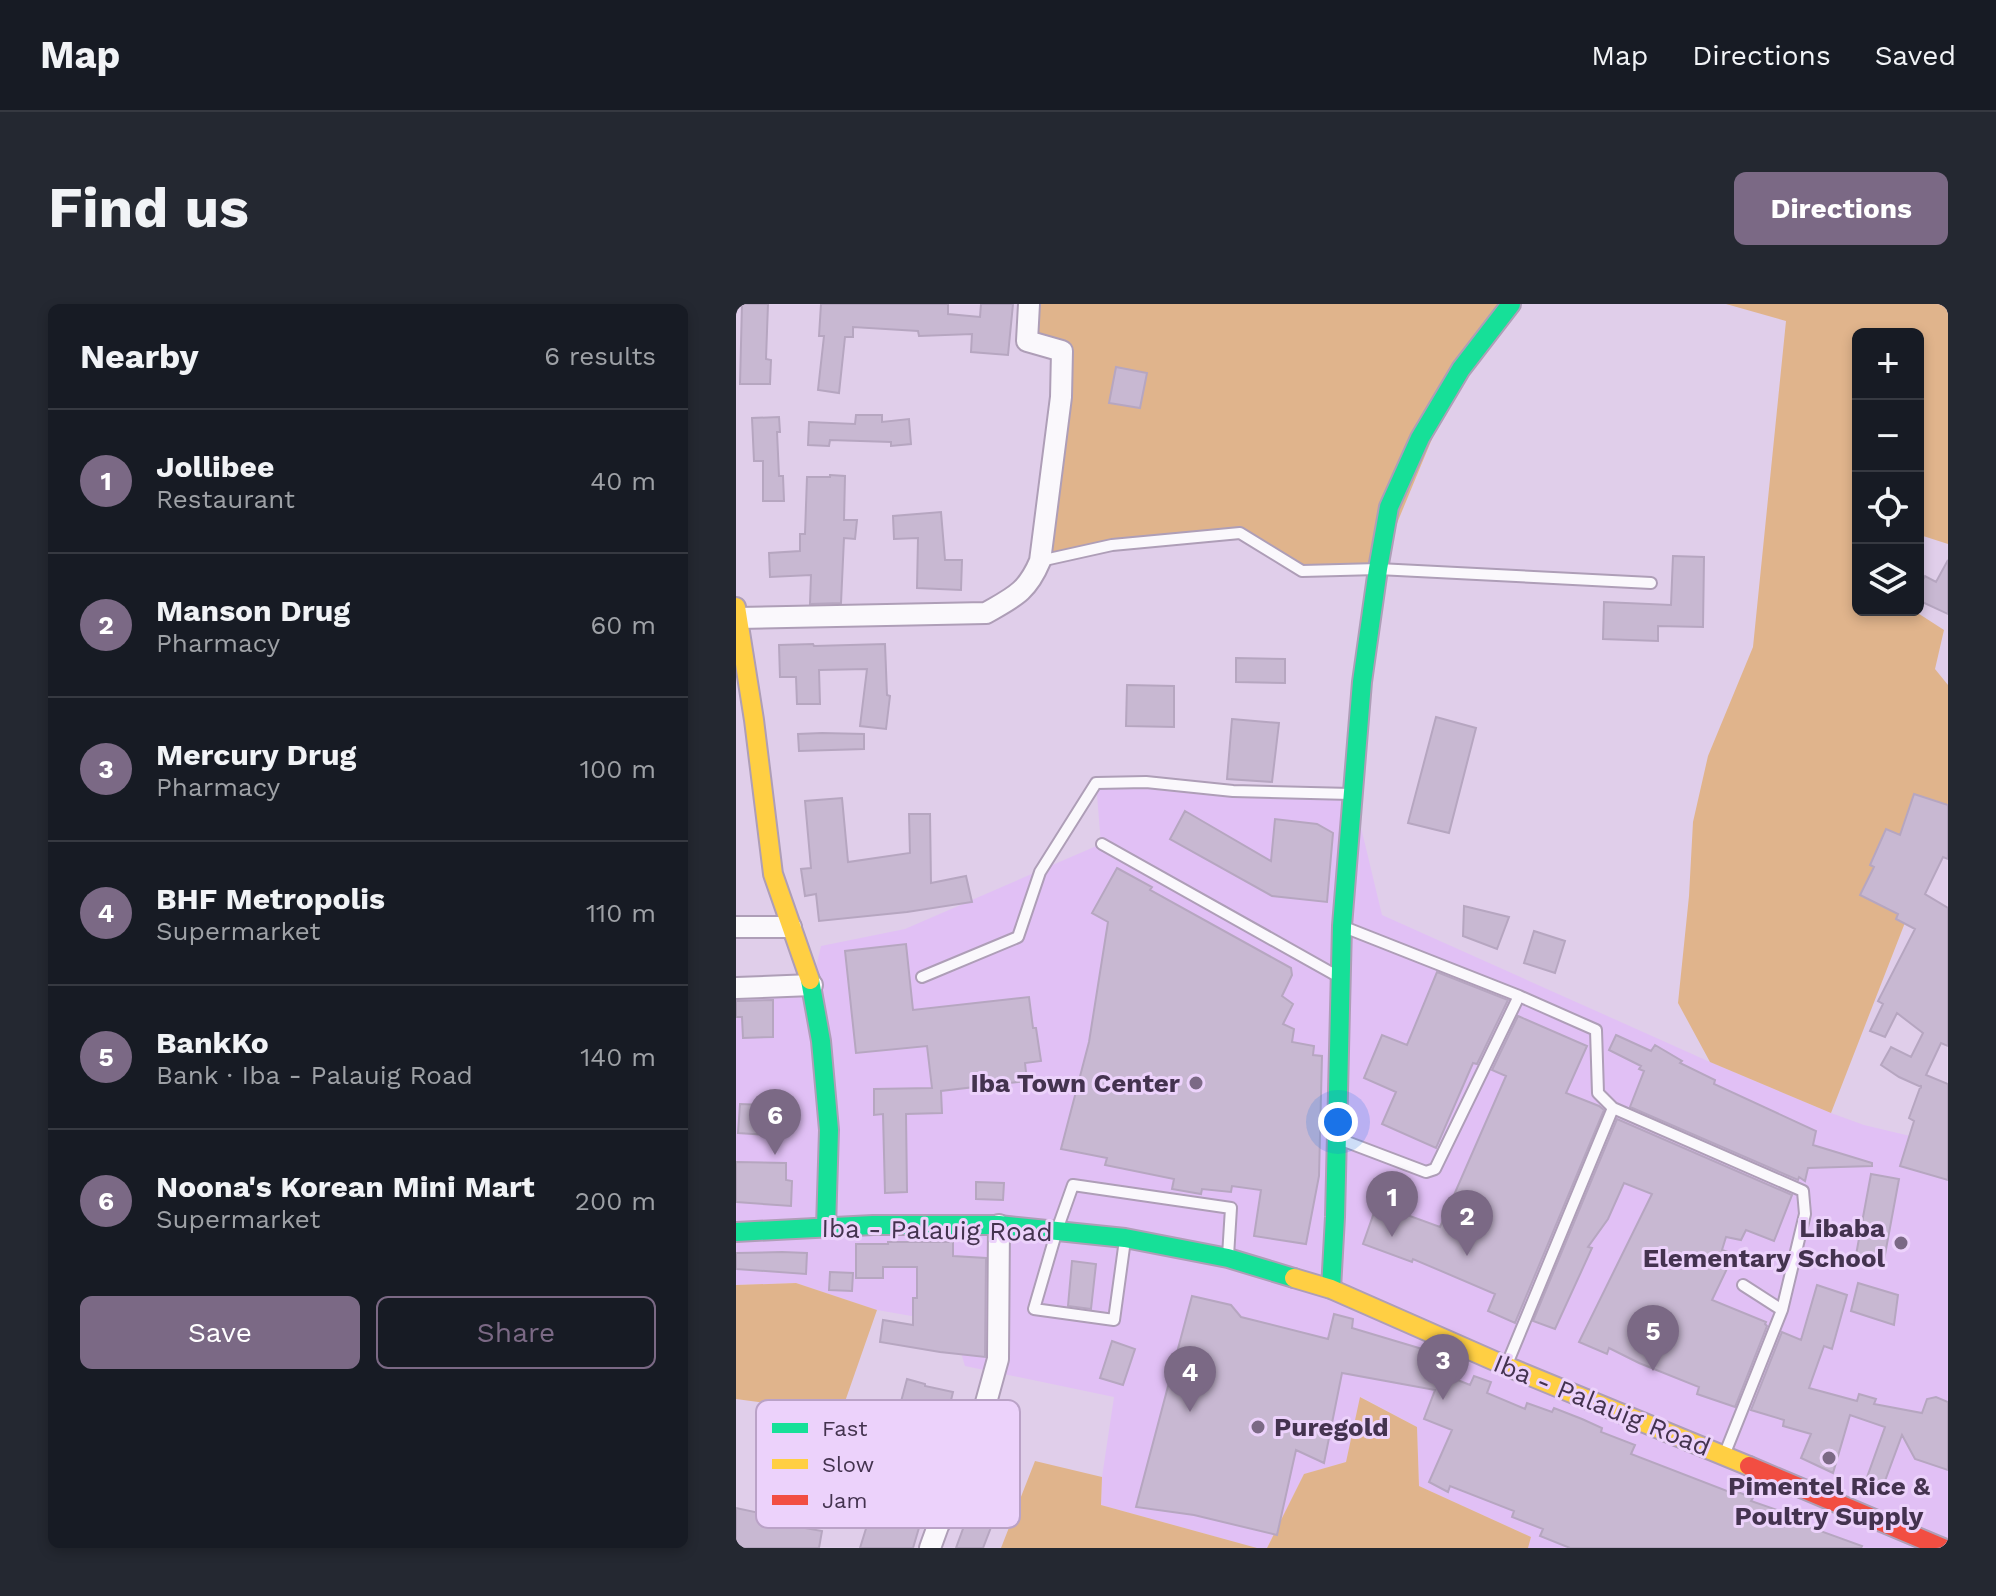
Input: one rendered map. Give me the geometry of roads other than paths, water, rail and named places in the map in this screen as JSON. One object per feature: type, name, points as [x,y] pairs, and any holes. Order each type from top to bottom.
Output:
[{"type":"main road","points":[[1331,1289],[1342,926],[1362,682],[1389,507],[1420,438],[1461,369],[1511,304]]},
{"type":"main road","points":[[737,612],[773,874],[812,985],[821,1041],[829,1130],[826,1227]]},
{"type":"main road","name":"Iba - Palauig Road","points":[[736,1232],[930,1224],[999,1225],[1125,1238],[1228,1258],[1331,1289],[1506,1366],[1943,1548]]},
{"type":"street","points":[[737,612],[986,613],[1019,594],[1033,578],[1040,561],[1061,397],[1062,351],[1027,341],[1029,304]]},
{"type":"street","points":[[736,927],[791,927]]},
{"type":"street","points":[[736,988],[812,985]]},
{"type":"street","points":[[987,1400],[998,1359],[999,1225]]},
{"type":"street","points":[[930,1548],[937,1528]]},
{"type":"lane","points":[[1040,561],[1112,545],[1240,533],[1302,571],[1378,569],[1651,583]]},
{"type":"lane","points":[[922,977],[1018,937],[1040,872],[1096,783],[1146,782],[1233,791],[1353,794]]},
{"type":"lane","points":[[1102,844],[1341,978]]},
{"type":"lane","points":[[1342,926],[1596,1030],[1598,1093],[1613,1108],[1803,1191],[1805,1214],[1782,1310],[1724,1455]]},
{"type":"lane","points":[[1337,1138],[1426,1172],[1435,1169],[1519,996]]},
{"type":"lane","points":[[1506,1366],[1613,1108]]},
{"type":"lane","points":[[1125,1238],[1114,1320],[1034,1309],[1073,1185],[1231,1208],[1228,1258]]},
{"type":"lane","points":[[1743,1285],[1782,1310]]},
{"type":"place","name":"Iba Town Center","points":[[1196,1083]]},
{"type":"place","name":"Noona's Korean Mini Mart","points":[[775,1155]]},
{"type":"place","name":"Jollibee","points":[[1392,1237]]},
{"type":"place","name":"Libaba Elementary School","points":[[1901,1243]]},
{"type":"place","name":"Manson Drug","points":[[1467,1256]]},
{"type":"place","name":"BankKo","points":[[1653,1371]]},
{"type":"place","name":"Mercury Drug","points":[[1443,1400]]},
{"type":"place","name":"BHF Metropolis","points":[[1190,1412]]},
{"type":"place","name":"Puregold","points":[[1258,1427]]},
{"type":"place","name":"Pimentel Rice & Poultry Supply","points":[[1829,1458]]}]
